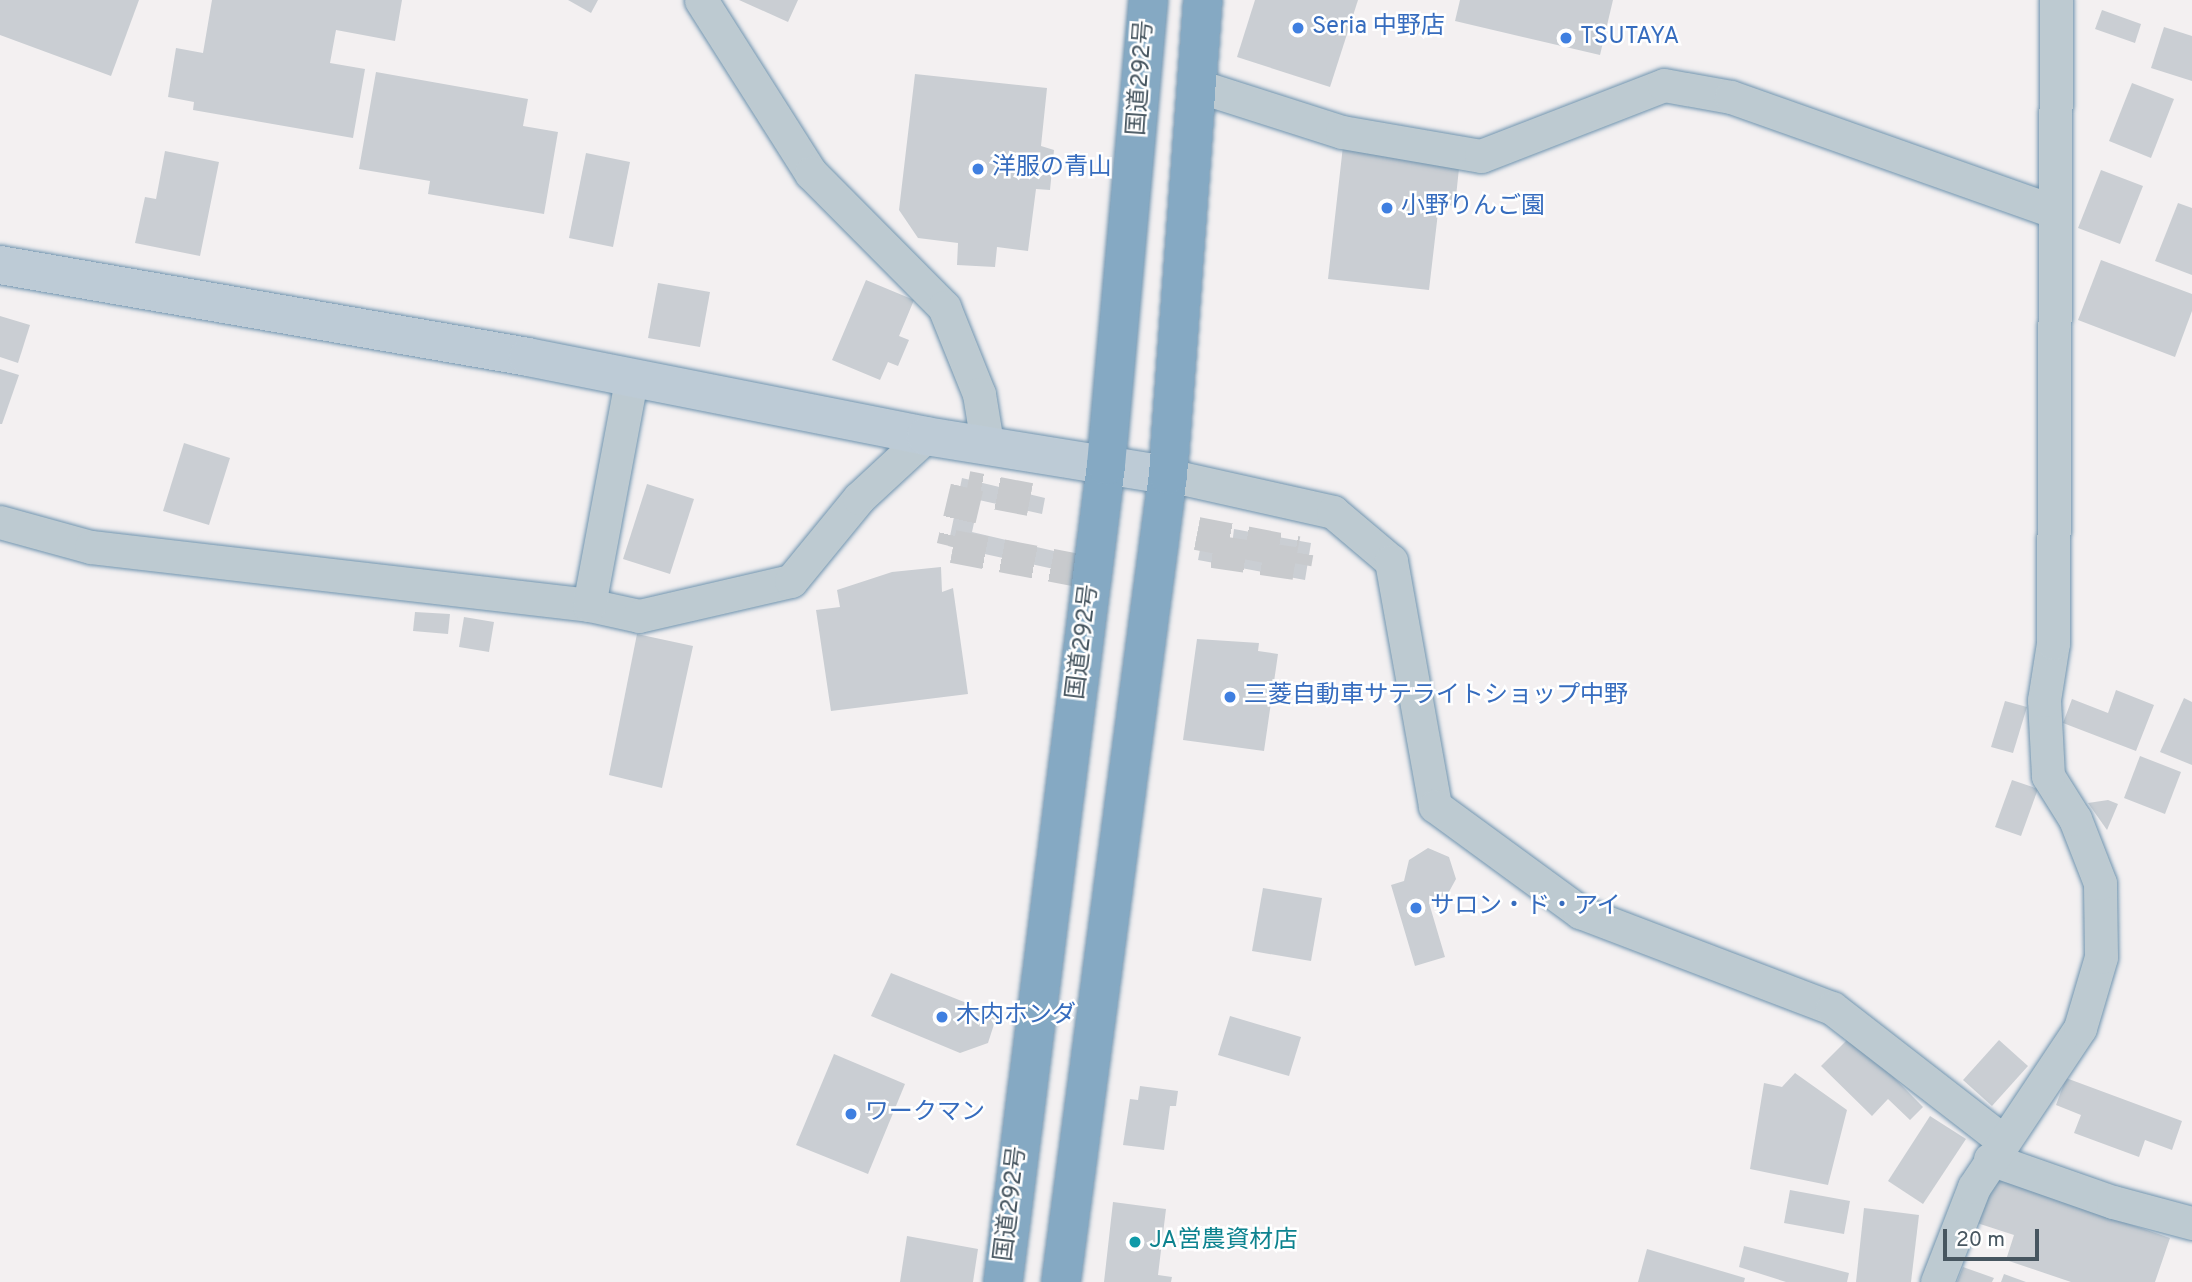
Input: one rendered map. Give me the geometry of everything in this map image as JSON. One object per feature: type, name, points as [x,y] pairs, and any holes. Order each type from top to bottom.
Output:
[{"type":"highway","name":"国道292号","points":[[1003,1282],[1106,465],[1148,0]]},
{"type":"highway","points":[[1061,1282],[1168,475],[1203,0]]},
{"type":"street","points":[[701,0],[811,173],[944,307],[979,394],[987,443]]},
{"type":"street","points":[[1937,1282],[1974,1186],[1996,1149],[2080,1028],[2101,957],[2100,883],[2075,820],[2048,776],[2044,700],[2053,643],[2056,0]]},
{"type":"street","points":[[1198,86],[1342,132],[1481,156],[1664,85],[1731,97],[2053,211]]},
{"type":"street","points":[[0,265],[632,376],[926,436],[987,443],[1168,475],[1333,512],[1391,561],[1435,806],[1580,912],[1832,1008],[1996,1149],[2113,1202],[2192,1223]]},
{"type":"street","points":[[589,605],[632,376]]},
{"type":"street","points":[[0,522],[91,547],[589,605],[639,616],[791,581],[859,498],[926,436]]},
{"type":"building","points":[[0,0],[139,0],[111,76],[0,35]]},
{"type":"building","points":[[212,0],[402,0],[395,41],[336,30],[330,63],[365,69],[353,138],[193,110],[194,102],[168,97],[176,48],[203,53]]},
{"type":"building","points":[[568,0],[598,0],[591,13]]},
{"type":"building","points":[[739,0],[798,0],[788,22]]},
{"type":"building","name":"Seria 中野店","points":[[1255,0],[1358,0],[1330,87],[1237,57]]},
{"type":"building","name":"TSUTAYA","points":[[1460,0],[1613,0],[1600,55],[1455,21]]},
{"type":"building","points":[[2102,10],[2141,24],[2135,43],[2095,29]]},
{"type":"building","points":[[2164,27],[2192,36],[2192,81],[2151,68]]},
{"type":"building","points":[[376,72],[528,99],[523,126],[558,132],[544,214],[428,194],[430,181],[359,169]]},
{"type":"building","name":"洋服の青山","points":[[915,74],[1047,88],[1041,146],[1054,150],[1050,190],[1036,189],[1028,251],[997,247],[995,267],[957,265],[958,243],[918,238],[899,210]]},
{"type":"building","points":[[2132,83],[2174,99],[2151,158],[2109,141]]},
{"type":"building","points":[[1343,146],[1460,159],[1455,206],[1439,204],[1429,290],[1328,279]]},
{"type":"building","points":[[165,151],[219,162],[200,256],[135,243],[145,197],[156,199]]},
{"type":"building","points":[[586,153],[630,162],[613,247],[569,238]]},
{"type":"building","points":[[2101,170],[2143,186],[2120,244],[2078,228]]},
{"type":"building","points":[[2178,203],[2192,208],[2192,275],[2155,261]]},
{"type":"building","points":[[2101,260],[2192,294],[2192,311],[2175,357],[2078,320]]},
{"type":"building","points":[[866,280],[914,300],[899,336],[909,340],[898,366],[888,362],[880,380],[832,360]]},
{"type":"building","points":[[658,283],[710,292],[700,347],[648,338]]},
{"type":"building","points":[[0,316],[30,325],[18,363],[0,357]]},
{"type":"building","points":[[0,369],[19,375],[2,424],[0,424]]},
{"type":"building","points":[[184,443],[230,458],[209,525],[163,511]]},
{"type":"building","points":[[962,478],[1045,498],[1042,514],[979,500],[972,532],[1067,554],[1063,571],[948,546]]},
{"type":"building","points":[[647,484],[694,499],[670,574],[623,559]]},
{"type":"building","points":[[1234,529],[1311,543],[1305,580],[1198,560],[1202,539],[1232,545]]},
{"type":"building","points":[[941,567],[942,592],[953,588],[968,694],[831,711],[816,610],[840,607],[837,590],[892,572]]},
{"type":"building","points":[[415,612],[450,614],[448,634],[413,631]]},
{"type":"building","points":[[464,617],[494,622],[489,652],[459,647]]},
{"type":"building","points":[[637,634],[693,646],[662,788],[609,775]]},
{"type":"building","name":"三菱自動車サテライトショップ中野","points":[[1197,639],[1259,643],[1258,651],[1278,654],[1264,751],[1183,740]]},
{"type":"building","points":[[2116,690],[2154,705],[2136,751],[2063,723],[2072,699],[2108,713]]},
{"type":"building","points":[[2184,698],[2192,702],[2192,765],[2160,752]]},
{"type":"building","points":[[2005,701],[2027,707],[2013,753],[1991,747]]},
{"type":"building","points":[[2140,756],[2181,772],[2165,814],[2124,798]]},
{"type":"building","points":[[2012,780],[2038,789],[2021,836],[1995,827]]},
{"type":"building","points":[[2108,800],[2118,804],[2107,830],[2088,803]]},
{"type":"building","points":[[1428,848],[1449,857],[1456,879],[1445,899],[1429,903],[1445,957],[1415,966],[1391,885],[1404,881],[1409,860]]},
{"type":"building","points":[[1263,888],[1322,898],[1311,961],[1252,951]]},
{"type":"building","points":[[891,973],[997,1015],[988,1043],[960,1053],[871,1016]]},
{"type":"building","points":[[1230,1016],[1301,1037],[1289,1076],[1218,1055]]},
{"type":"building","points":[[1852,1035],[1923,1107],[1910,1120],[1888,1099],[1872,1116],[1821,1066]]},
{"type":"building","points":[[1999,1040],[2028,1066],[1992,1106],[1963,1080]]},
{"type":"building","name":"ワークマン","points":[[834,1054],[905,1084],[868,1174],[796,1145]]},
{"type":"building","points":[[1795,1073],[1847,1110],[1828,1185],[1750,1169],[1764,1083],[1782,1087]]},
{"type":"building","points":[[2066,1078],[2182,1121],[2172,1150],[2145,1140],[2139,1157],[2074,1133],[2081,1115],[2056,1105]]},
{"type":"building","points":[[1140,1086],[1178,1091],[1176,1106],[1170,1106],[1164,1150],[1123,1145],[1130,1099],[1138,1100]]},
{"type":"building","points":[[1930,1116],[1966,1139],[1923,1204],[1888,1181]]},
{"type":"building","points":[[1993,1177],[2170,1238],[2155,1282],[2071,1282],[2006,1260],[2014,1235],[1977,1223]]},
{"type":"building","points":[[1790,1190],[1850,1201],[1844,1234],[1784,1223]]},
{"type":"building","name":"JA営農資材店","points":[[1113,1202],[1166,1209],[1158,1275],[1172,1277],[1171,1282],[1104,1282]]},
{"type":"building","points":[[1864,1208],[1919,1215],[1911,1282],[1856,1282]]},
{"type":"building","points":[[907,1236],[978,1249],[973,1282],[900,1282]]},
{"type":"building","points":[[1744,1246],[1849,1273],[1847,1282],[1786,1282],[1739,1267]]},
{"type":"building","points":[[1647,1249],[1745,1278],[1744,1282],[1638,1282]]},
{"type":"building","points":[[1963,1267],[1994,1278],[1992,1282],[1957,1282]]},
{"type":"building","points":[[2004,1274],[2026,1282],[2001,1282]]},
{"type":"tunnel","points":[[1030,499],[967,487],[953,546],[1079,570]]},
{"type":"tunnel","points":[[1197,533],[1297,552],[1295,563],[1199,549]]},
{"type":"place","name":"Seria 中野店","points":[[1298,28]]},
{"type":"place","name":"TSUTAYA","points":[[1566,38]]},
{"type":"place","name":"洋服の青山","points":[[978,169]]},
{"type":"place","name":"小野りんご園","points":[[1387,208]]},
{"type":"place","name":"三菱自動車サテライトショップ中野","points":[[1230,697]]},
{"type":"place","name":"サロン・ド・アイ","points":[[1416,908]]},
{"type":"place","name":"木内ホンダ","points":[[942,1017]]},
{"type":"place","name":"ワークマン","points":[[851,1114]]},
{"type":"place","name":"JA営農資材店","points":[[1135,1242]]}]
